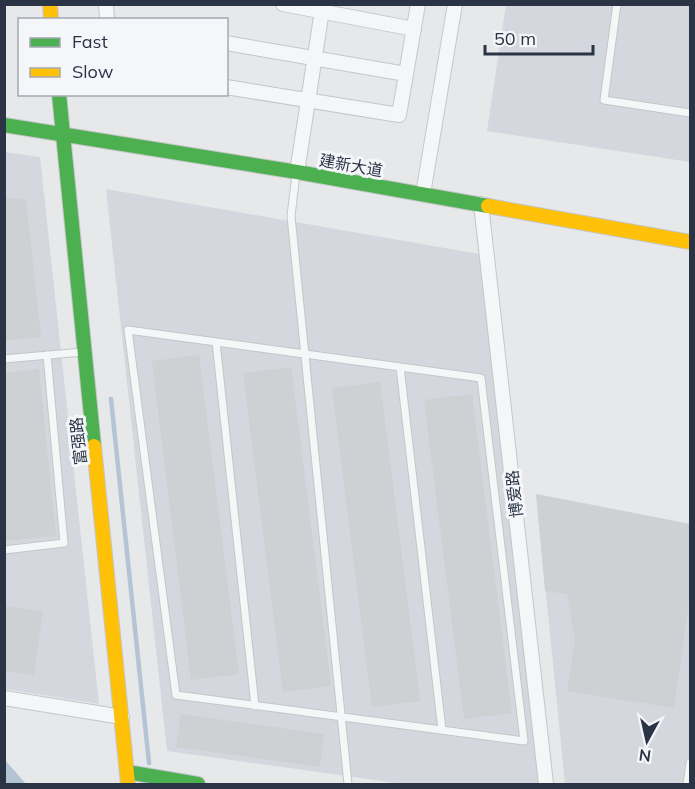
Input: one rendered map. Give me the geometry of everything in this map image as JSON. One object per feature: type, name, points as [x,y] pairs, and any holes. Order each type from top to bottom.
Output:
[{"type":"street","points":[[283,4],[322,8],[414,29]]},
{"type":"street","points":[[228,87],[399,115],[418,4]]},
{"type":"street","points":[[423,194],[455,4]]},
{"type":"street","points":[[297,172],[322,8]]},
{"type":"street","points":[[228,43],[406,74]]},
{"type":"street","name":"富强路","points":[[59,96],[128,778]]},
{"type":"street","name":"建新大道","points":[[4,125],[297,172],[690,242]]},
{"type":"street","name":"博爱路","points":[[482,204],[546,784]]},
{"type":"street","points":[[4,698],[122,717]]},
{"type":"street","points":[[128,778],[198,784]]},
{"type":"lane","points":[[616,4],[604,100],[690,113]]},
{"type":"lane","points":[[297,172],[291,216],[348,784]]},
{"type":"lane","points":[[129,330],[304,354],[481,378],[524,741],[176,695],[129,330]]},
{"type":"lane","points":[[216,342],[255,706]]},
{"type":"lane","points":[[4,359],[85,352]]},
{"type":"lane","points":[[4,550],[64,543],[47,355]]},
{"type":"lane","points":[[400,367],[442,730]]},
{"type":"lane","points":[[687,784],[690,763]]},
{"type":"shaded area","points":[[506,5],[690,5],[690,162],[487,131]]},
{"type":"shaded area","points":[[4,152],[40,157],[99,704],[5,689]]},
{"type":"shaded area","points":[[106,189],[479,254],[540,784],[404,784],[167,751]]},
{"type":"shaded area","points":[[536,494],[690,524],[690,784],[565,784]]},
{"type":"water","points":[[5,760],[26,784],[5,784]]},
{"type":"building","points":[[4,197],[26,200],[41,337],[4,341]]},
{"type":"building","points":[[199,355],[239,674],[191,680],[152,361]]},
{"type":"building","points":[[291,367],[331,686],[283,692],[243,373]]},
{"type":"building","points":[[39,369],[56,536],[4,541],[4,373]]},
{"type":"building","points":[[380,382],[420,701],[372,707],[332,388]]},
{"type":"building","points":[[472,394],[512,713],[464,719],[424,400]]},
{"type":"building","points":[[536,494],[690,524],[690,595],[674,708],[567,691],[575,639],[567,594],[545,591]]},
{"type":"building","points":[[4,606],[43,611],[34,675],[4,671]]},
{"type":"building","points":[[181,714],[324,734],[320,767],[176,747]]},
{"type":"waterway","points":[[111,399],[149,763]]},
{"type":"traffic: fast","points":[[59,96],[94,446]]},
{"type":"traffic: fast","points":[[4,125],[297,172],[488,206]]},
{"type":"traffic: fast","points":[[127,772],[198,784]]},
{"type":"traffic: slow","points":[[50,4],[51,18]]},
{"type":"traffic: slow","points":[[488,206],[690,242]]},
{"type":"traffic: slow","points":[[94,446],[128,784]]}]
